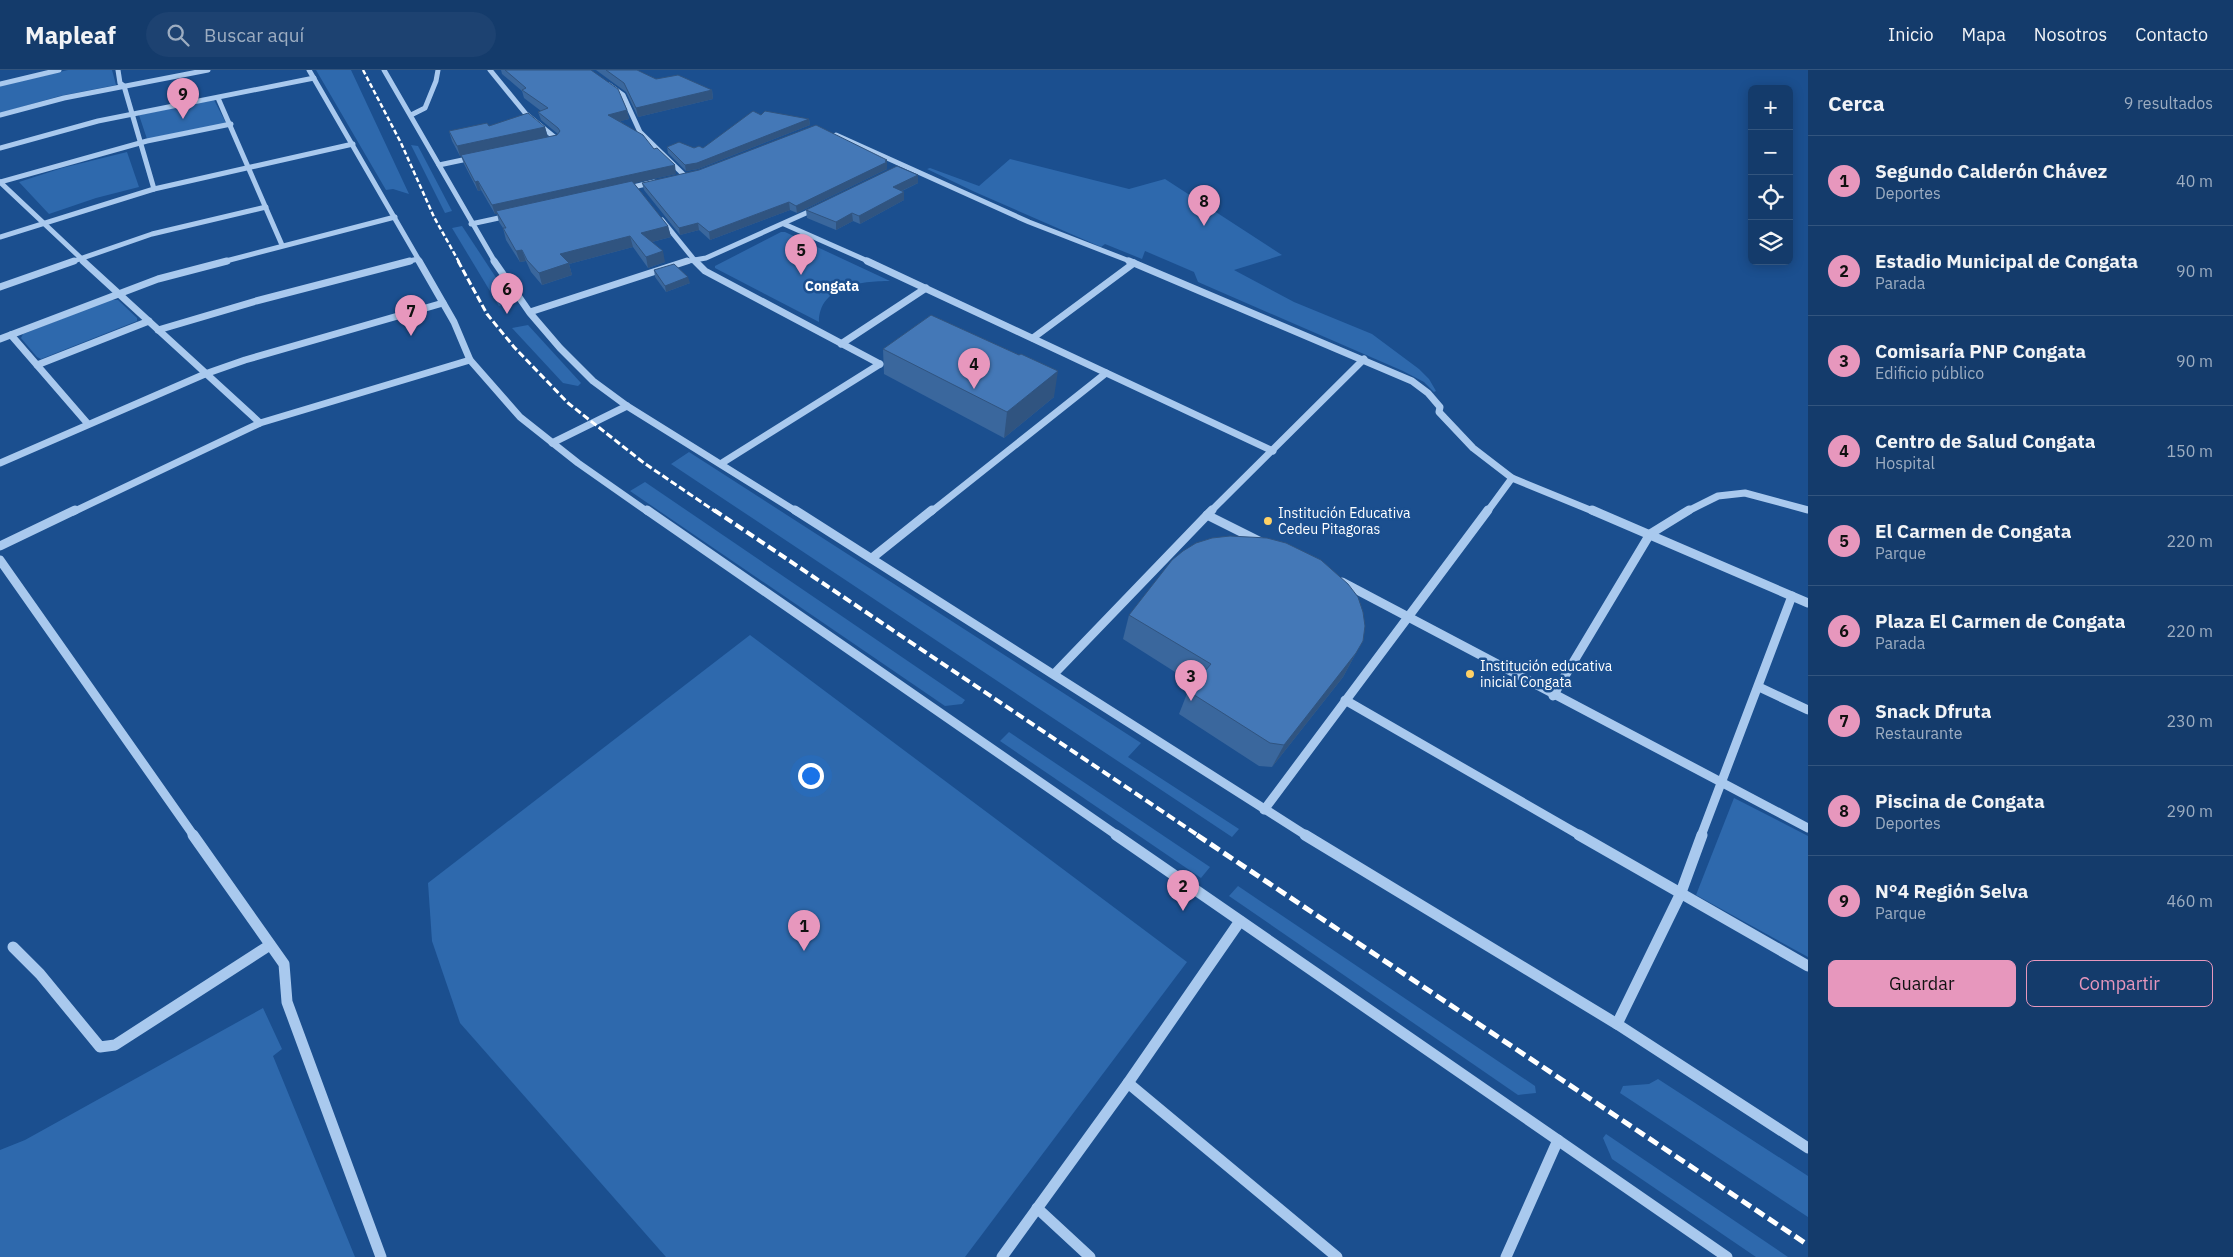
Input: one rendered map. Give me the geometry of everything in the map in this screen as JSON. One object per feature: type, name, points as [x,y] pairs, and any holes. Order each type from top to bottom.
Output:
[{"type":"street","points":[[0,84],[59,70]]},
{"type":"street","points":[[118,70],[120,83],[124,86],[154,189]]},
{"type":"street","points":[[0,115],[64,98],[208,70]]},
{"type":"street","points":[[309,70],[354,144],[454,322],[470,360],[520,417],[578,463],[1727,1257]]},
{"type":"street","points":[[384,70],[412,116],[471,224],[530,312],[555,342],[594,381],[627,406],[722,463],[872,558],[1264,810],[1617,1024],[1808,1148]]},
{"type":"street","points":[[412,116],[425,108],[438,70]]},
{"type":"street","points":[[490,70],[526,114],[558,140],[549,142]]},
{"type":"street","points":[[0,148],[75,126],[314,78]]},
{"type":"street","points":[[602,80],[623,95],[640,132],[684,175]]},
{"type":"street","points":[[218,98],[231,124],[282,246]]},
{"type":"street","points":[[231,124],[147,141],[0,182],[118,294],[260,423]]},
{"type":"street","points":[[826,131],[1004,209],[1364,359],[1419,385],[1440,407],[1440,412],[1447,423],[1473,448],[1512,478],[1650,534],[1808,603]]},
{"type":"street","points":[[0,237],[154,189],[354,144]]},
{"type":"street","points":[[439,164],[476,157]]},
{"type":"street","points":[[896,169],[904,164]]},
{"type":"street","points":[[676,177],[692,174]]},
{"type":"street","points":[[617,191],[660,181]]},
{"type":"street","points":[[635,186],[640,192]]},
{"type":"street","points":[[0,287],[152,234],[266,207]]},
{"type":"street","points":[[530,312],[693,259],[706,258],[818,207]]},
{"type":"street","points":[[471,224],[515,214]]},
{"type":"street","points":[[658,214],[693,259],[708,273],[880,364],[722,463]]},
{"type":"street","points":[[0,339],[184,271],[395,217]]},
{"type":"street","points":[[784,224],[926,288],[1273,451]]},
{"type":"street","points":[[158,330],[256,301],[418,258]]},
{"type":"street","points":[[1033,338],[1134,263]]},
{"type":"street","points":[[841,344],[926,288]]},
{"type":"street","points":[[0,463],[205,374],[245,360],[443,303]]},
{"type":"street","points":[[37,365],[149,321]]},
{"type":"street","points":[[11,335],[88,424]]},
{"type":"street","points":[[1054,674],[1207,515],[1364,359]]},
{"type":"street","points":[[0,546],[260,423],[470,360]]},
{"type":"street","points":[[872,558],[1106,373]]},
{"type":"street","points":[[552,443],[627,406]]},
{"type":"street","points":[[1264,810],[1512,478]]},
{"type":"street","points":[[1553,696],[1650,534],[1677,516],[1718,496],[1745,493],[1808,510]]},
{"type":"street","points":[[1207,515],[1269,546]]},
{"type":"street","points":[[0,560],[284,964],[287,1002],[381,1257]]},
{"type":"street","points":[[1330,577],[1408,616],[1553,696],[1720,784],[1808,828]]},
{"type":"street","points":[[1617,1024],[1680,894],[1792,596]]},
{"type":"street","points":[[1759,687],[1808,710]]},
{"type":"street","points":[[1345,700],[1808,966]]},
{"type":"street","points":[[1002,1257],[1128,1083],[1240,920]]},
{"type":"street","points":[[13,948],[40,974],[100,1047],[115,1045],[270,945]]},
{"type":"street","points":[[1128,1083],[1337,1257]]},
{"type":"street","points":[[1506,1257],[1558,1140]]},
{"type":"street","points":[[1037,1208],[1090,1257]]},
{"type":"shaded area","points":[[68,70],[112,70],[116,85],[60,96],[0,113],[0,86]]},
{"type":"shaded area","points":[[316,70],[351,70],[409,194],[393,189],[386,190]]},
{"type":"shaded area","points":[[214,100],[226,123],[147,139],[139,115]]},
{"type":"shaded area","points":[[411,145],[418,146],[452,211],[445,213]]},
{"type":"shaded area","points":[[127,152],[139,187],[96,198],[49,214],[19,182],[62,168]]},
{"type":"shaded area","points":[[1010,159],[1129,189],[1165,179],[1282,255],[1234,270],[1294,302],[1372,334],[1419,369],[1429,379],[1436,391],[1434,392],[1424,382],[1403,371],[1198,282],[1194,272],[1145,251],[1142,259],[1105,244],[1101,247],[927,169],[930,168],[979,186]]},
{"type":"shaded area","points":[[462,226],[512,302],[499,306],[452,228]]},
{"type":"shaded area","points":[[781,232],[785,232],[890,281],[855,284],[834,293],[826,300],[821,310],[819,322],[715,268],[715,266]]},
{"type":"shaded area","points":[[110,300],[118,300],[137,318],[137,321],[41,359],[37,357],[21,338],[23,334]]},
{"type":"shaded area","points":[[528,325],[581,383],[578,386],[563,383],[512,328]]},
{"type":"shaded area","points":[[689,452],[1141,743],[1128,757],[1239,829],[1232,837],[671,464]]},
{"type":"shaded area","points":[[645,482],[965,700],[962,704],[945,706],[630,491]]},
{"type":"shaded area","points":[[750,635],[1187,962],[965,1257],[666,1257],[460,1023],[432,941],[428,883]]},
{"type":"shaded area","points":[[1009,732],[1210,867],[1201,878],[1000,741]]},
{"type":"shaded area","points":[[1734,798],[1808,836],[1808,957],[1696,895]]},
{"type":"shaded area","points":[[1238,886],[1535,1086],[1536,1093],[1518,1095],[1229,896]]},
{"type":"shaded area","points":[[263,1008],[282,1049],[273,1056],[355,1257],[0,1257],[0,1150],[25,1140]]},
{"type":"shaded area","points":[[1658,1079],[1808,1176],[1808,1217],[1620,1093],[1623,1086],[1649,1084]]},
{"type":"shaded area","points":[[1606,1134],[1788,1257],[1756,1257],[1612,1159],[1603,1138]]},
{"type":"building","points":[[505,70],[591,70],[618,89],[627,110],[608,115],[643,135],[654,149],[657,148],[675,165],[492,205],[478,181],[475,182],[461,155],[557,135],[560,131],[538,112],[548,108],[522,90],[526,88]]},
{"type":"building","points":[[606,70],[637,70],[656,79],[678,75],[712,90],[636,108],[624,83]]},
{"type":"building","points":[[753,111],[761,115],[765,111],[809,119],[697,163],[685,165],[667,147],[679,142],[694,148],[699,146],[703,148]]},
{"type":"building","points":[[528,113],[545,127],[457,146],[449,131],[487,123],[489,126]]},
{"type":"building","points":[[816,125],[887,160],[885,161],[887,162],[796,206],[789,202],[709,232],[698,223],[679,228],[642,183],[699,170]]},
{"type":"building","points":[[897,166],[918,175],[893,187],[904,192],[859,216],[852,213],[836,222],[806,210]]},
{"type":"building","points":[[632,181],[668,226],[641,233],[663,251],[646,257],[630,236],[560,254],[569,263],[539,273],[527,260],[522,250],[516,251],[496,211]]},
{"type":"building","points":[[674,264],[688,277],[665,286],[654,270]]},
{"type":"building","points":[[931,315],[1058,371],[1007,412],[883,349]]},
{"type":"building","points":[[1230,536],[1267,538],[1286,543],[1321,560],[1348,584],[1358,597],[1363,612],[1365,626],[1363,641],[1356,653],[1284,745],[1270,743],[1188,691],[1211,664],[1129,615],[1172,560],[1183,551],[1196,543],[1212,538]]},
{"type":"railway","points":[[363,70],[401,143],[434,217],[459,262]]},
{"type":"railway","points":[[458,261],[487,314],[514,347],[568,403],[644,463],[716,512]]},
{"type":"railway","points":[[714,510],[1199,836]]},
{"type":"railway","points":[[1197,835],[1808,1245]]},
{"type":"place","name":"N°4 Región Selva","points":[[183,119]]},
{"type":"place","name":"Piscina de Congata","points":[[1204,226]]},
{"type":"place","name":"El Carmen de Congata","points":[[801,275]]},
{"type":"place","name":"Plaza El Carmen de Congata","points":[[507,314]]},
{"type":"place","name":"Snack Dfruta","points":[[411,336]]},
{"type":"place","name":"Centro de Salud Congata","points":[[974,389]]},
{"type":"place","name":"Institución Educativa Cedeu Pitagoras","points":[[1268,521]]},
{"type":"place","name":"Institución educativa inicial Congata","points":[[1470,674]]},
{"type":"place","name":"Comisaría PNP Congata","points":[[1191,701]]},
{"type":"place","name":"Estadio Municipal de Congata","points":[[1183,911]]},
{"type":"place","name":"Segundo Calderón Chávez","points":[[804,951]]},
{"type":"district","name":"Congata","points":[[832,286]]}]
